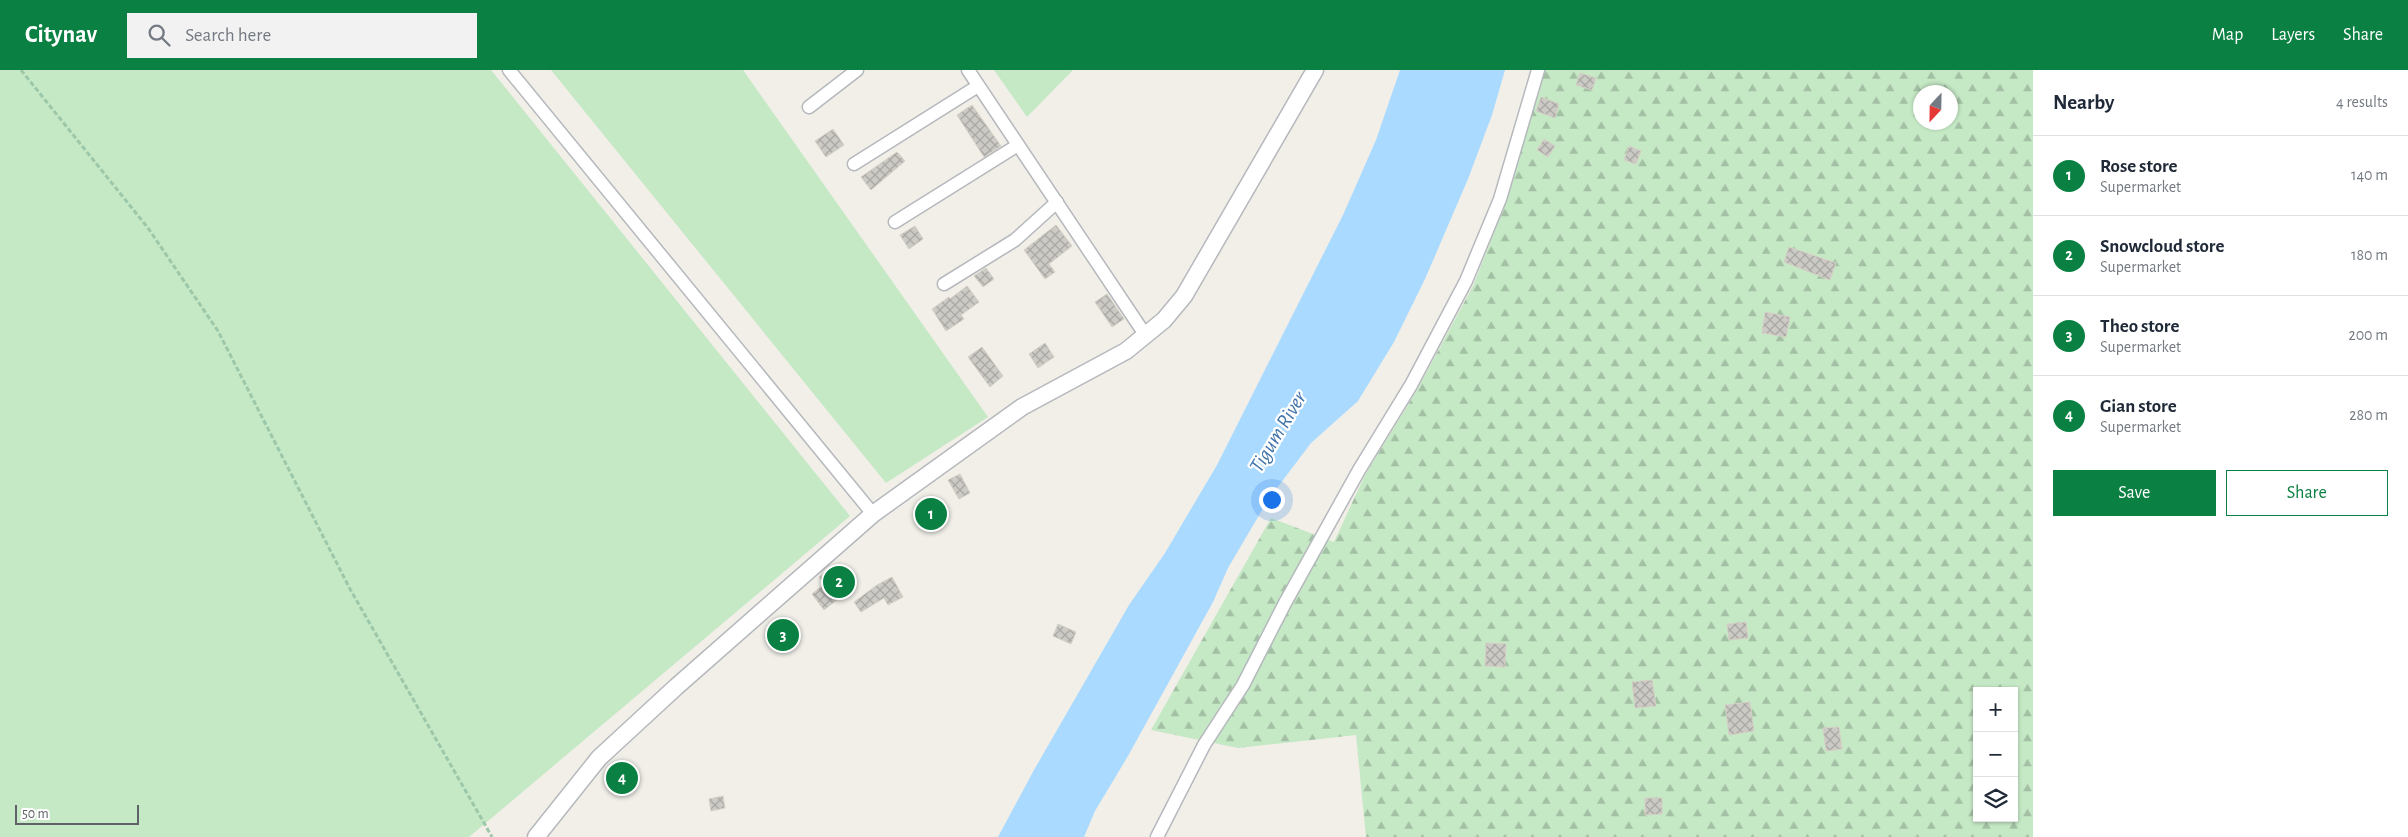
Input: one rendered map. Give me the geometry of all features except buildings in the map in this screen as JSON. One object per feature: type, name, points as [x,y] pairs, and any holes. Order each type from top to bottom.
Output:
[{"type":"street","points":[[509,70],[873,514]]},
{"type":"street","points":[[809,107],[857,70]]},
{"type":"street","points":[[968,70],[1146,336]]},
{"type":"street","points":[[536,837],[599,758],[676,687],[873,514],[1022,408],[1126,351],[1164,320],[1184,296],[1315,70]]},
{"type":"street","points":[[1157,837],[1204,745],[1243,685],[1285,603],[1354,478],[1411,385],[1466,281],[1500,199],[1538,70]]},
{"type":"street","points":[[854,164],[978,86]]},
{"type":"street","points":[[895,222],[1018,145]]},
{"type":"street","points":[[944,284],[1015,240],[1056,202]]},
{"type":"path","points":[[21,70],[148,228],[218,331],[350,589],[492,837]]},
{"type":"green space","points":[[0,70],[491,70],[850,516],[469,837],[0,837]]},
{"type":"green space","points":[[551,70],[743,70],[988,417],[886,483]]},
{"type":"green space","points":[[994,70],[1073,70],[1027,117]]},
{"type":"green space","points":[[1544,70],[2033,70],[2033,837],[1366,837],[1356,735],[1238,748],[1151,730],[1271,518],[1334,542],[1365,475],[1417,390],[1473,286],[1505,205]]},
{"type":"water","name":"Tigum River","points":[[1400,70],[1505,70],[1492,115],[1468,179],[1425,279],[1394,342],[1358,401],[1311,443],[1268,500],[1228,568],[1213,602],[1128,756],[1095,811],[1084,837],[998,837],[1034,770],[1129,605],[1165,553],[1217,465],[1343,215],[1376,140]]},
{"type":"place","name":"Rose store","points":[[931,514]]},
{"type":"place","name":"Snowcloud store","points":[[839,582]]},
{"type":"place","name":"Theo store","points":[[783,635]]},
{"type":"place","name":"Gian store","points":[[622,778]]}]
